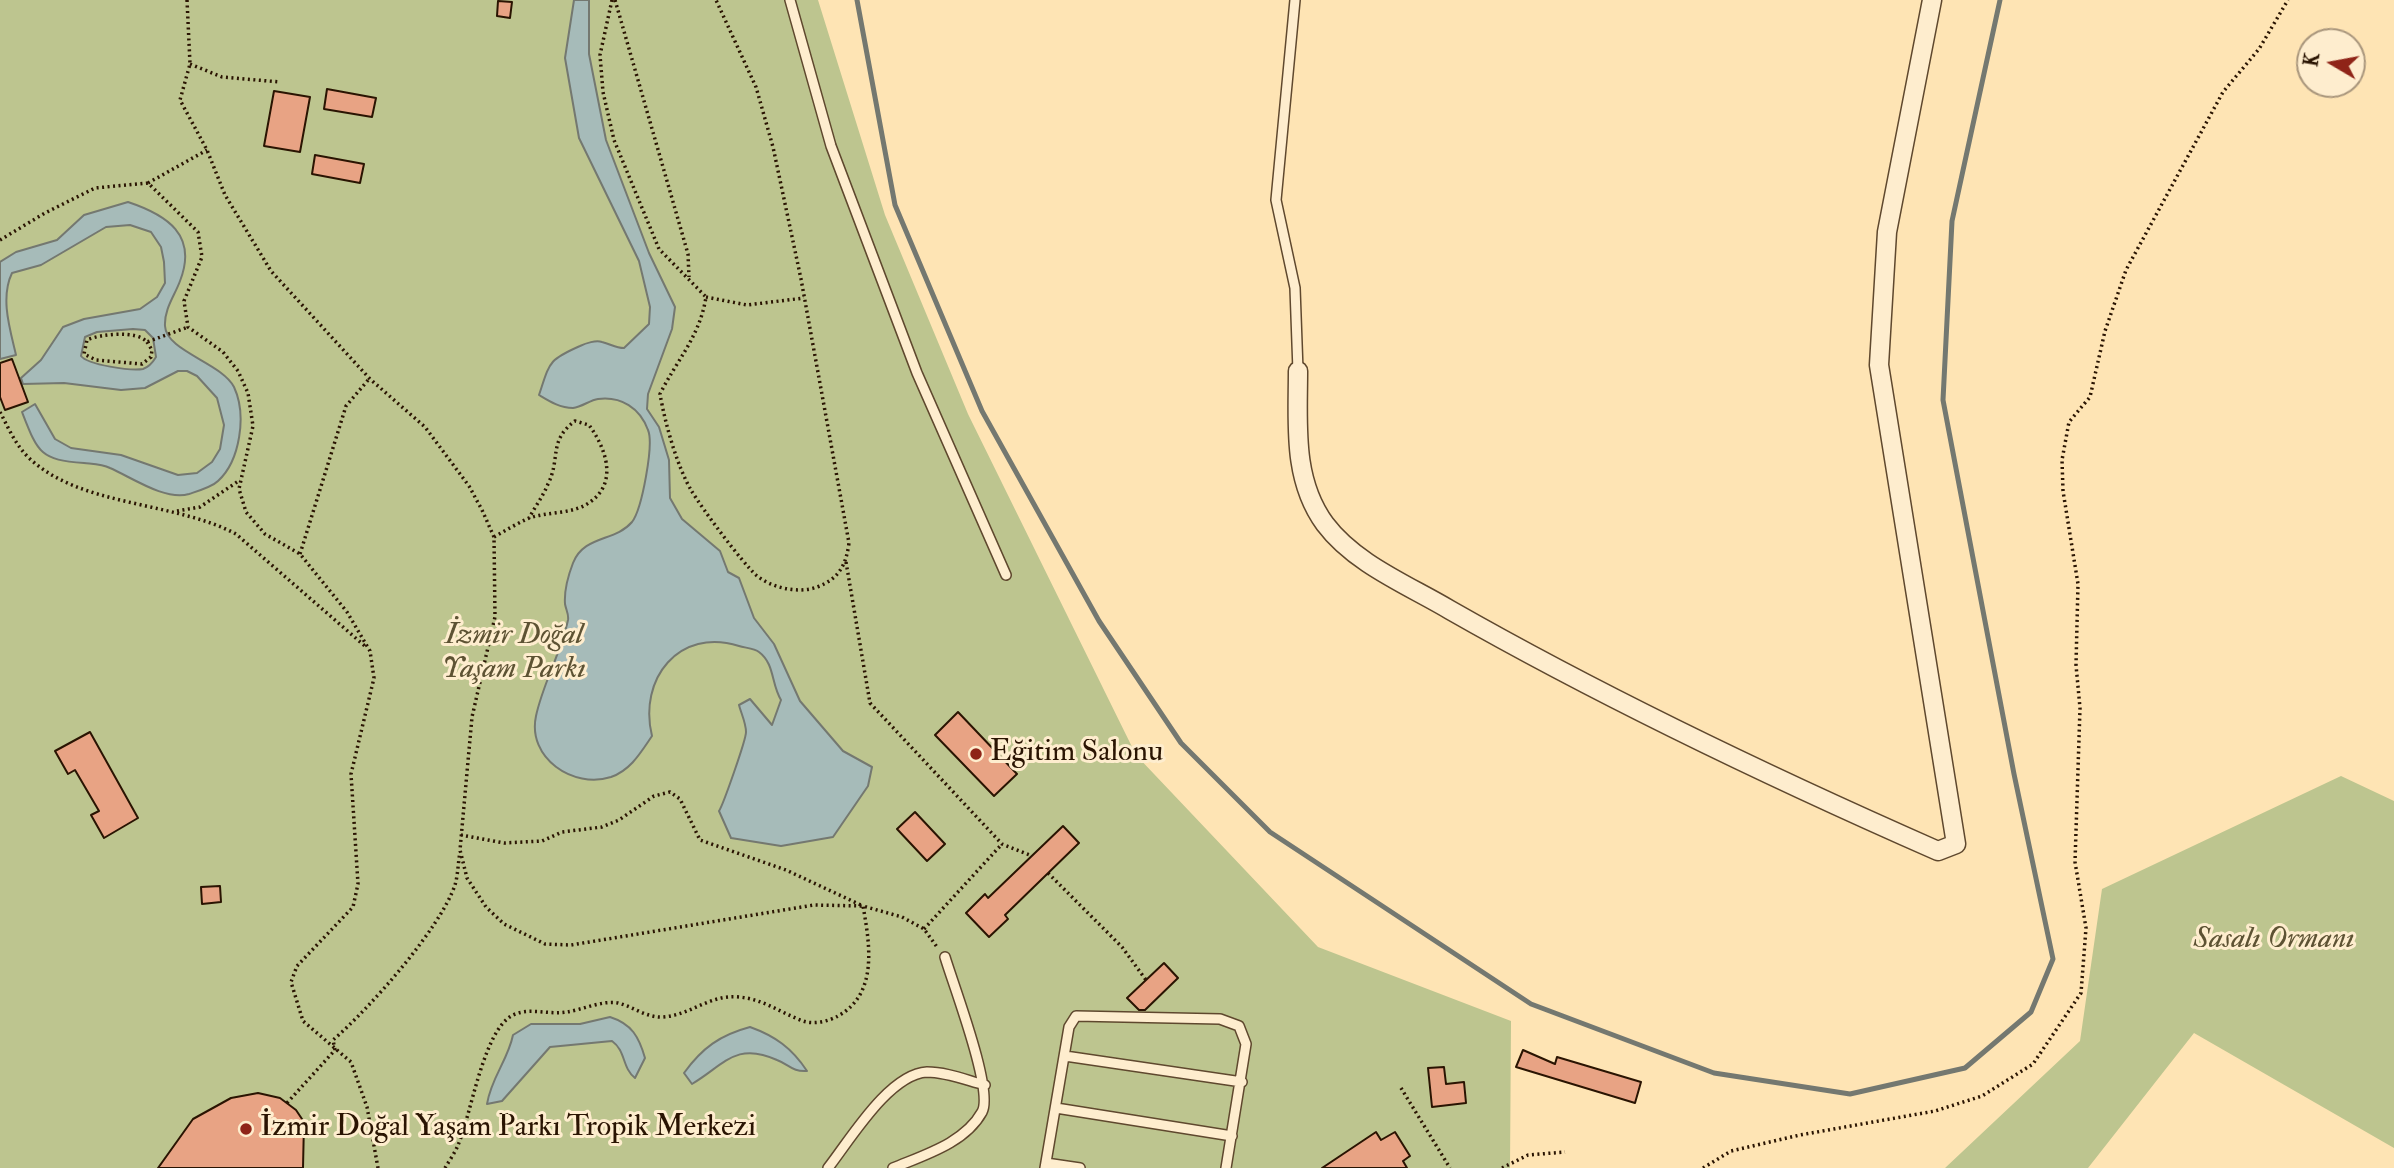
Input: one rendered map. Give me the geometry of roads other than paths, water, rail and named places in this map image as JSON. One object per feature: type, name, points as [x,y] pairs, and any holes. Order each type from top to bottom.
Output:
[{"type":"street","points":[[1298,371],[1301,477],[1325,523],[1354,554],[1524,652],[1787,784],[1938,851],[1956,844],[1880,365],[1887,233],[1932,0]]},
{"type":"lane","points":[[790,0],[841,171],[917,373],[1006,575]]},
{"type":"lane","points":[[1295,0],[1276,200],[1295,288],[1298,371]]},
{"type":"lane","points":[[893,1168],[942,1147],[968,1130],[984,1110],[985,1085],[945,957]]},
{"type":"lane","points":[[1080,1168],[1046,1165],[1069,1027],[1076,1016],[1220,1019],[1239,1026],[1246,1044],[1242,1082],[1226,1168]]},
{"type":"lane","points":[[1065,1056],[1242,1082]]},
{"type":"lane","points":[[828,1168],[885,1095],[905,1079],[925,1072],[948,1074],[985,1085]]},
{"type":"lane","points":[[1056,1108],[1232,1136]]},
{"type":"waterway","points":[[857,0],[895,205],[982,411],[1099,621],[1181,743],[1270,832],[1531,1004],[1714,1073],[1850,1094],[1965,1068],[2031,1012],[2053,959],[2014,774],[1943,400],[1952,221],[2000,0]]},
{"type":"place","name":"Eğitim Salonu","points":[[976,754]]},
{"type":"place","name":"İzmir Doğal Yaşam Parkı Tropik Merkezi","points":[[246,1129]]},
{"type":"park label","name":"İzmir Doğal Yaşam Parkı","points":[[514,654]]},
{"type":"park label","name":"Sasalı Ormanı","points":[[2274,941]]}]
